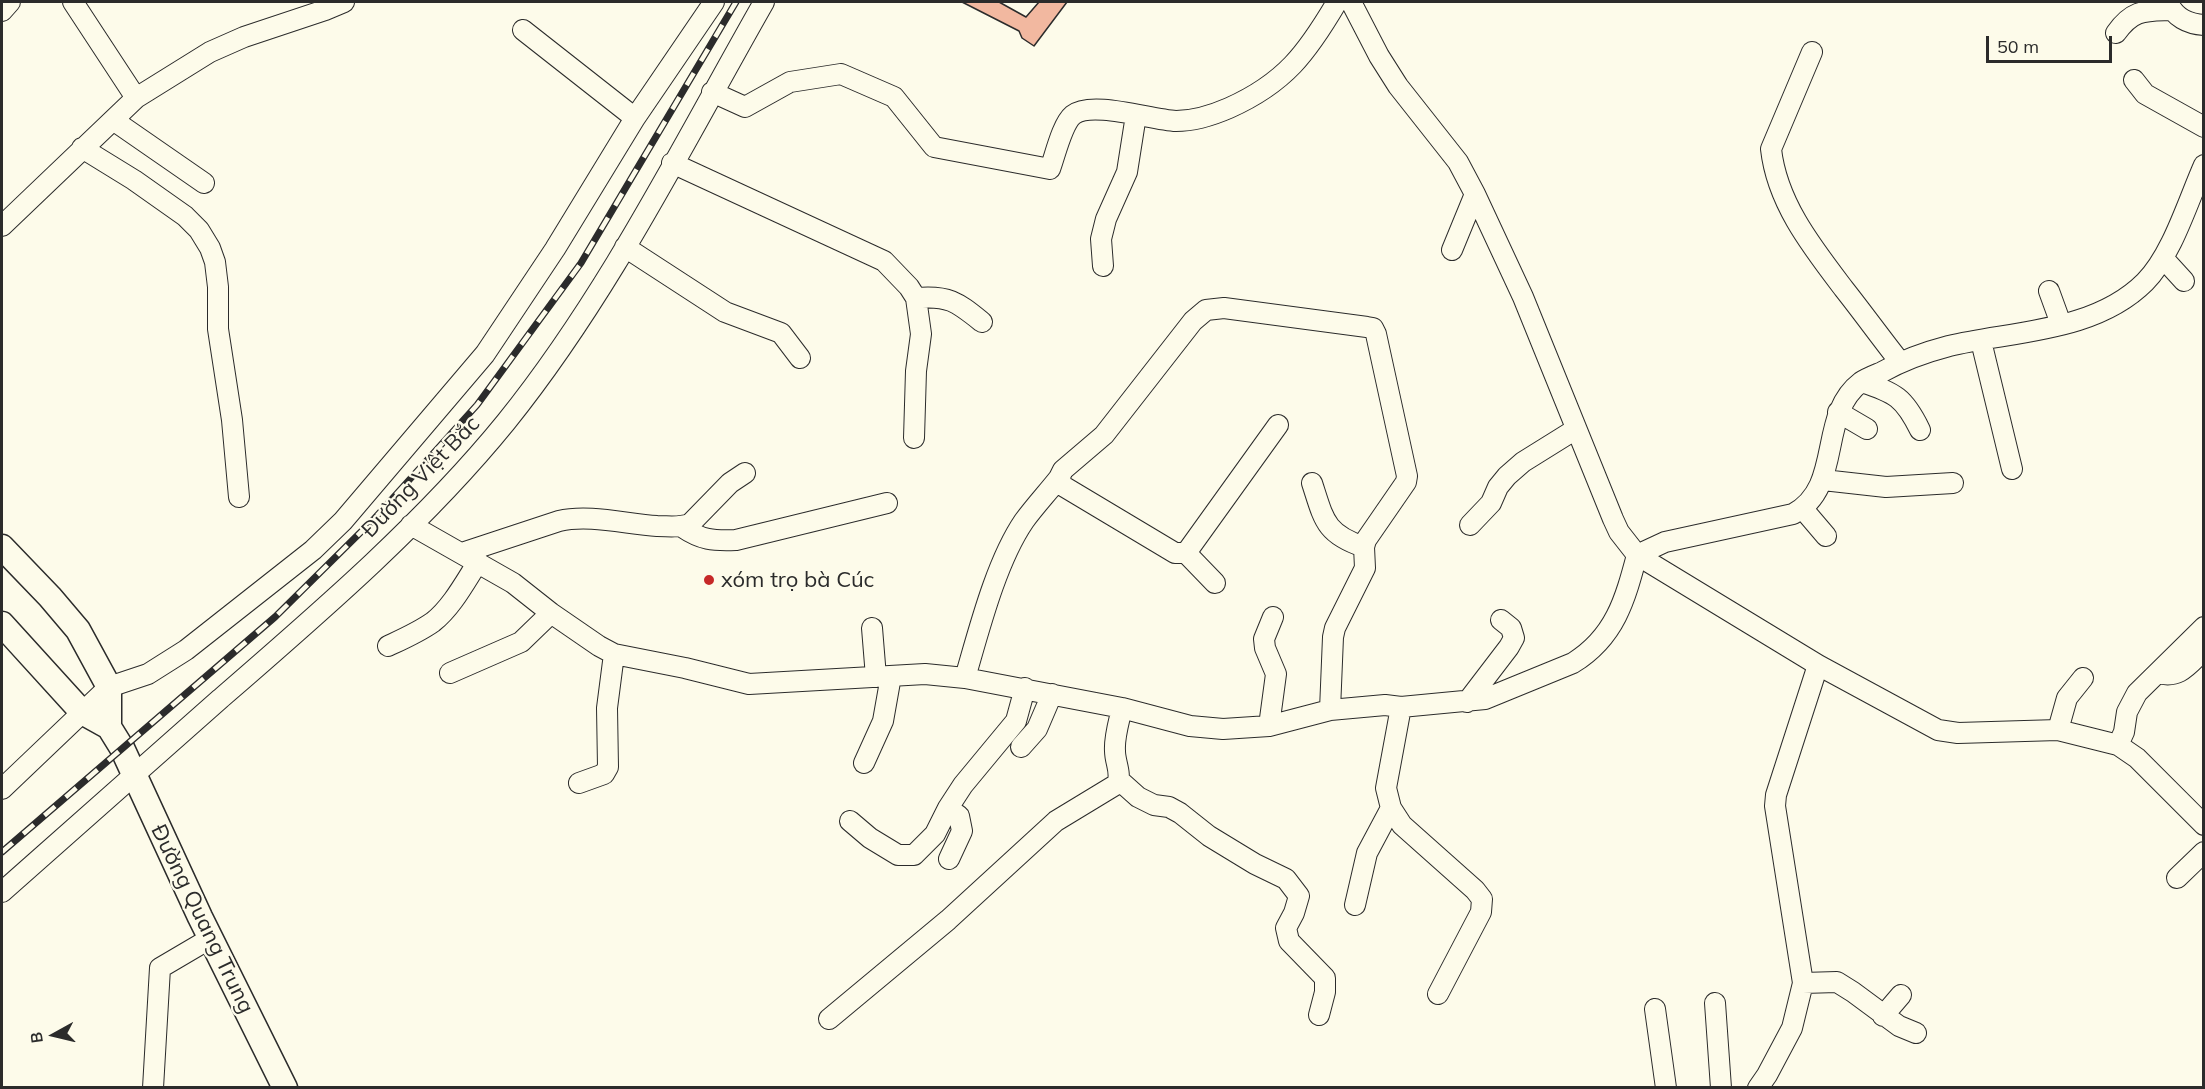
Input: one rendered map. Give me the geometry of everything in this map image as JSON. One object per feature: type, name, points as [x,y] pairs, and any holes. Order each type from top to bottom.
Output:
[{"type":"main road","points":[[2,547],[78,630],[109,687],[109,727],[82,712],[2,624]]},
{"type":"main road","name":"Đường Quang Trung","points":[[109,727],[122,748],[211,938],[285,1088]]},
{"type":"street","points":[[2,11],[10,2]]},
{"type":"street","points":[[73,2],[136,98]]},
{"type":"street","points":[[2,226],[136,98],[210,52],[244,37],[344,2]]},
{"type":"street","points":[[2,789],[109,687],[148,674],[186,650],[313,550],[343,521],[485,354],[555,249],[635,118],[714,2]]},
{"type":"street","name":"Đường Việt Bắc","points":[[2,892],[338,596],[411,525],[505,423],[610,274],[764,2]]},
{"type":"street","points":[[712,92],[745,107],[790,82],[841,74],[894,97],[934,147],[1050,169],[1068,121],[1074,114],[1084,110],[1109,110],[1177,121],[1215,114],[1255,96],[1288,70],[1316,37],[1337,2]]},
{"type":"street","points":[[1351,2],[1379,56],[1398,86],[1458,162],[1475,194],[1523,297],[1619,532],[1637,555],[1818,665],[1938,730],[1958,733],[2058,730],[2118,745],[2137,758],[2203,824]]},
{"type":"street","points":[[2116,33],[2125,21],[2142,11],[2170,6],[2189,24],[2204,25]]},
{"type":"street","points":[[523,30],[635,118]]},
{"type":"street","points":[[1812,52],[1771,148],[1773,164],[1785,201],[1808,242],[1900,362]]},
{"type":"street","points":[[2134,80],[2145,94],[2204,127]]},
{"type":"street","points":[[1103,266],[1101,239],[1106,219],[1127,172],[1136,115]]},
{"type":"street","points":[[113,120],[204,183]]},
{"type":"street","points":[[82,148],[134,180],[185,216],[199,230],[210,248],[215,262],[218,287],[218,329],[232,420],[239,497]]},
{"type":"street","points":[[672,163],[884,261],[909,287],[916,298],[921,334],[916,371],[914,438]]},
{"type":"street","points":[[411,525],[513,583],[551,613],[598,646],[614,654],[749,684],[925,674],[1025,688],[1122,708],[1190,726],[1223,729],[1269,726],[1330,710],[1467,702],[1496,694],[1574,663],[1587,655],[1608,631],[1624,601],[1637,555],[1665,542],[1793,514],[1803,509],[1817,492],[1823,480],[1838,412],[1844,399],[1862,382],[1900,362],[1949,346],[2061,324],[2091,316],[2120,303],[2145,282],[2163,258],[2204,165]]},
{"type":"street","points":[[1452,250],[1475,194]]},
{"type":"street","points":[[625,247],[725,312],[781,333],[800,358]]},
{"type":"street","points":[[2163,258],[2184,281]]},
{"type":"street","points":[[2049,291],[2061,324]]},
{"type":"street","points":[[916,298],[937,296],[959,304],[982,322]]},
{"type":"street","points":[[965,678],[981,622],[1010,547],[1024,522],[1063,470],[1104,435],[1192,321],[1206,310],[1224,308],[1367,327],[1372,328],[1376,334],[1407,476],[1404,487],[1366,540],[1365,568],[1335,628],[1330,710]]},
{"type":"street","points":[[1981,340],[2012,469]]},
{"type":"street","points":[[1862,382],[1888,391],[1910,408],[1920,430]]},
{"type":"street","points":[[1838,412],[1868,429]]},
{"type":"street","points":[[1186,553],[1278,425]]},
{"type":"street","points":[[1470,525],[1491,503],[1498,487],[1507,476],[1522,462],[1576,429]]},
{"type":"street","points":[[388,646],[435,621],[446,609],[470,558],[559,521],[576,517],[637,525],[682,527],[690,524],[730,483],[745,473]]},
{"type":"street","points":[[1059,478],[1063,486],[1175,553],[1186,553],[1215,583]]},
{"type":"street","points":[[1823,480],[1886,488],[1953,483]]},
{"type":"street","points":[[1312,483],[1329,528],[1345,541],[1364,548]]},
{"type":"street","points":[[682,527],[697,537],[718,541],[736,540],[887,503]]},
{"type":"street","points":[[1803,509],[1826,536]]},
{"type":"street","points":[[450,673],[521,642],[551,613]]},
{"type":"street","points":[[1269,726],[1276,674],[1265,648],[1264,639],[1273,617]]},
{"type":"street","points":[[1467,702],[1514,638],[1511,628],[1501,620]]},
{"type":"street","points":[[2118,745],[2124,732],[2127,712],[2137,693],[2204,627]]},
{"type":"street","points":[[864,763],[884,721],[883,677],[872,628]]},
{"type":"street","points":[[2158,673],[2169,676],[2181,672],[2204,650]]},
{"type":"street","points":[[579,783],[604,774],[608,767],[607,708],[614,654]]},
{"type":"street","points":[[1758,1088],[1792,1028],[1803,983],[1775,806],[1776,795],[1818,665]]},
{"type":"street","points":[[2058,730],[2067,698],[2082,678]]},
{"type":"street","points":[[850,821],[870,838],[898,855],[914,855],[935,834],[963,785],[1016,721],[1025,688]]},
{"type":"street","points":[[1022,747],[1037,729],[1052,694]]},
{"type":"street","points":[[1401,707],[1386,788],[1391,808],[1402,825],[1475,890],[1482,899],[1481,912],[1438,994]]},
{"type":"street","points":[[1122,708],[1115,739],[1119,780],[1138,797],[1180,813],[1209,836],[1255,864],[1286,879],[1299,896],[1286,928],[1289,941],[1325,978],[1325,992],[1319,1015]]},
{"type":"street","points":[[829,1019],[948,920],[1056,821],[1117,784],[1119,780]]},
{"type":"street","points":[[948,808],[959,816],[962,831],[949,859]]},
{"type":"street","points":[[1355,904],[1367,853],[1391,808]]},
{"type":"street","points":[[2177,878],[2204,852]]},
{"type":"street","points":[[153,1088],[160,968],[211,938]]},
{"type":"street","points":[[1803,983],[1837,982],[1883,1016],[1916,1033]]},
{"type":"street","points":[[1883,1016],[1901,995]]},
{"type":"street","points":[[1715,1003],[1721,1088]]},
{"type":"street","points":[[1655,1009],[1666,1088]]},
{"type":"building","points":[[962,2],[999,2],[1026,17],[1039,2],[1067,2],[1034,46],[1022,38],[1019,31]]},
{"type":"railway","points":[[2,852],[275,617],[373,520],[477,405],[581,263],[736,2]]},
{"type":"place","name":"xóm trọ bà Cúc","points":[[709,580]]}]
